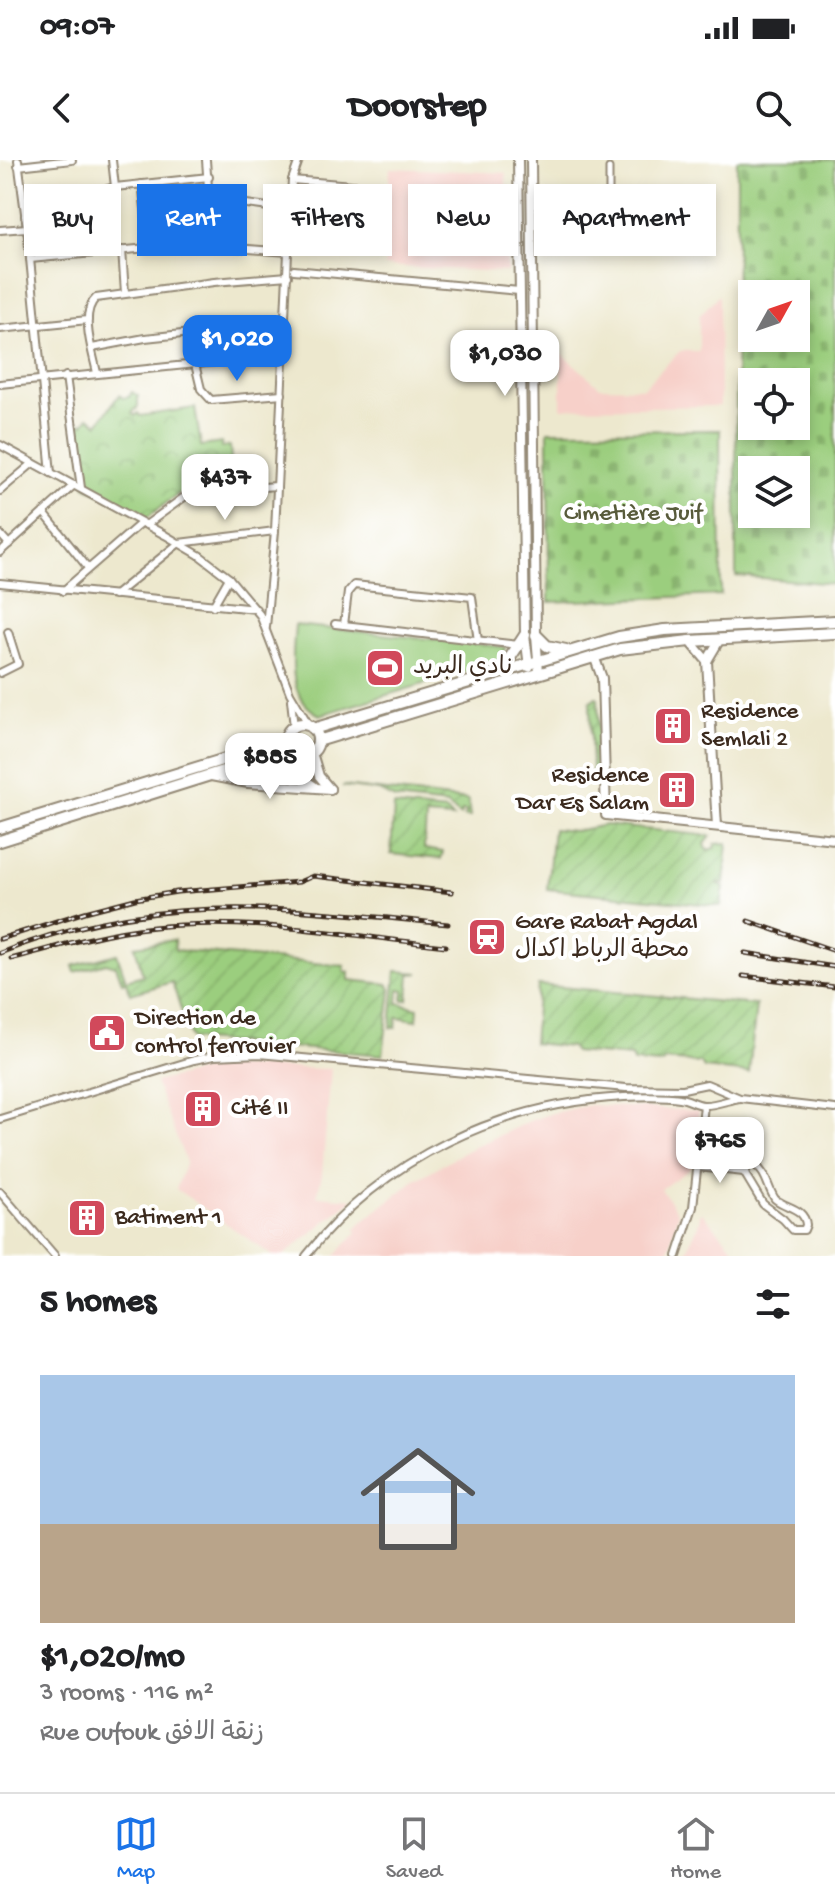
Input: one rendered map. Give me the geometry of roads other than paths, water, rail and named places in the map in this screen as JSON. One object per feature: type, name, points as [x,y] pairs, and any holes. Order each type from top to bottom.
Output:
[{"type":"main road","points":[[0,828],[288,745],[306,754],[318,741],[534,668],[572,650],[619,637],[665,630],[835,621]]},
{"type":"main road","points":[[288,745],[289,732],[294,727],[312,728],[500,673],[633,646],[835,633]]},
{"type":"main road","points":[[500,673],[527,638],[552,648],[572,650]]},
{"type":"main road","points":[[312,728],[318,741]]},
{"type":"main road","points":[[0,841],[211,776],[288,745]]},
{"type":"street","points":[[24,208],[18,163],[72,160]]},
{"type":"street","points":[[112,160],[115,184]]},
{"type":"street","points":[[206,160],[209,184]]},
{"type":"street","points":[[292,184],[299,160]]},
{"type":"street","points":[[518,160],[527,638],[534,668]]},
{"type":"street","points":[[527,638],[531,160]]},
{"type":"street","points":[[609,168],[609,184]]},
{"type":"street","points":[[142,184],[209,177]]},
{"type":"street","points":[[292,180],[340,184]]},
{"type":"street","points":[[0,230],[24,228]]},
{"type":"street","points":[[30,259],[137,249]]},
{"type":"street","points":[[122,250],[125,293]]},
{"type":"street","points":[[30,256],[51,473]]},
{"type":"street","points":[[266,627],[275,531],[285,323],[291,273],[289,256]]},
{"type":"street","points":[[97,373],[88,310],[93,300],[125,293],[291,273],[519,291]]},
{"type":"street","points":[[0,329],[88,320]]},
{"type":"street","points":[[92,348],[145,338],[285,323]]},
{"type":"street","points":[[0,384],[284,355]]},
{"type":"street","points":[[195,364],[201,389],[211,400],[282,394]]},
{"type":"street","points":[[66,376],[77,486]]},
{"type":"street","points":[[0,445],[179,543],[229,578],[256,609],[266,627],[290,693],[312,728]]},
{"type":"street","points":[[0,491],[33,463]]},
{"type":"street","points":[[0,552],[77,486]]},
{"type":"street","points":[[63,591],[143,524],[191,492],[277,486]]},
{"type":"street","points":[[44,513],[88,568]]},
{"type":"street","points":[[115,595],[179,543],[275,531]]},
{"type":"street","points":[[0,534],[9,544]]},
{"type":"street","points":[[213,606],[229,578]]},
{"type":"street","points":[[0,583],[256,609]]},
{"type":"street","points":[[344,625],[348,592],[354,585],[472,597],[478,641]]},
{"type":"street","points":[[335,624],[478,641],[527,638]]},
{"type":"street","points":[[0,673],[14,669],[18,664],[8,632]]},
{"type":"street","points":[[717,826],[707,661],[720,639]]},
{"type":"street","points":[[690,641],[707,661]]},
{"type":"street","points":[[594,656],[602,678],[606,815],[835,839]]},
{"type":"street","points":[[290,693],[294,727]]},
{"type":"street","points":[[306,754],[306,782],[330,789]]},
{"type":"street","points":[[306,754],[330,789]]},
{"type":"street","points":[[211,776],[248,783],[330,789]]},
{"type":"street","points":[[0,1119],[170,1066],[204,1057],[234,1054],[274,1055],[626,1088],[697,1087],[704,1084],[740,1098],[835,1109]]},
{"type":"street","points":[[704,1104],[715,1097],[711,1086]]},
{"type":"street","points":[[677,1255],[693,1207],[698,1167],[704,1104],[694,1093],[697,1087]]},
{"type":"street","points":[[306,1256],[344,1213],[395,1172],[434,1148],[491,1122],[553,1105],[606,1098],[673,1097],[704,1104],[740,1098]]},
{"type":"street","points":[[748,1164],[757,1165],[778,1201],[802,1214],[807,1222],[804,1230],[793,1230],[769,1210],[744,1172],[748,1164]]},
{"type":"street","points":[[698,1167],[744,1172]]},
{"type":"street","points":[[0,1192],[52,1255]]},
{"type":"street","points":[[769,1210],[778,1201]]},
{"type":"railway","points":[[0,939],[135,899],[177,892],[299,882],[313,876],[452,892]]},
{"type":"railway","points":[[0,953],[57,933],[168,912],[276,910],[448,924]]},
{"type":"railway","points":[[748,921],[835,951]]},
{"type":"railway","points":[[11,959],[118,932],[191,925],[301,929],[446,946]]},
{"type":"railway","points":[[745,953],[835,967]]},
{"type":"railway","points":[[743,976],[835,987]]},
{"type":"place","name":"نادي البريد","points":[[385,668]]},
{"type":"place","name":"Residence Semlali 2","points":[[673,726]]},
{"type":"place","name":"Residence Dar Es Salam","points":[[677,790]]},
{"type":"place","name":"Gare Rabat Agdal محطة الرباط اكدال","points":[[487,937]]},
{"type":"place","name":"Direction de control ferrovier","points":[[107,1033]]},
{"type":"place","name":"Cité II","points":[[203,1109]]},
{"type":"place","name":"Batiment 1","points":[[87,1218]]},
{"type":"park label","name":"Cimetière Juif","points":[[633,514]]}]
